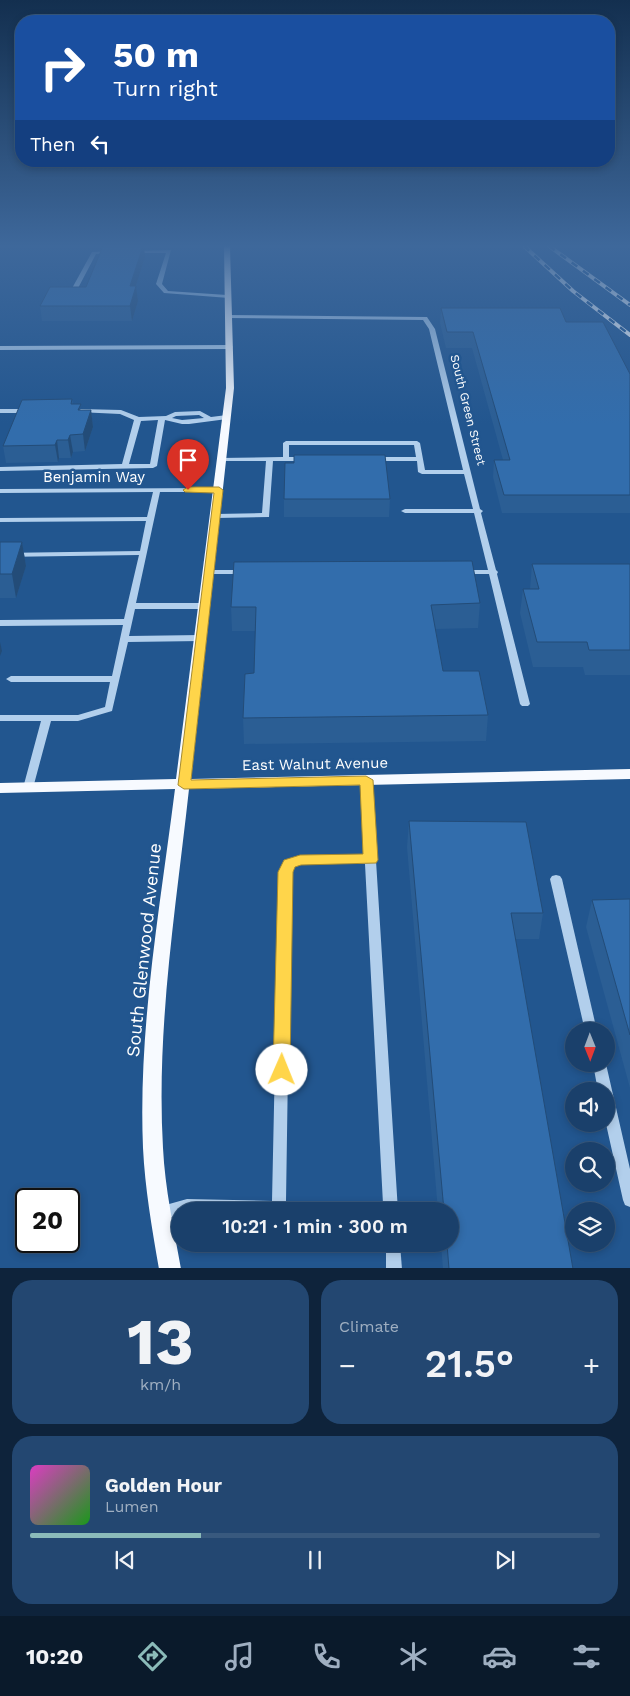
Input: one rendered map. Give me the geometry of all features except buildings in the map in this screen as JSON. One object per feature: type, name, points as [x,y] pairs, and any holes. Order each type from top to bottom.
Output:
[{"type":"main road","name":"South Glenwood Avenue","points":[[170,1268],[160,1213],[154,1152],[152,1103],[155,1015],[230,388],[227,305]]},
{"type":"main road","name":"East Walnut Avenue","points":[[0,788],[630,774]]},
{"type":"street","name":"South Green Street","points":[[227,316],[425,318],[432,329],[479,510],[525,704]]},
{"type":"street","points":[[0,348],[230,347]]},
{"type":"street","points":[[0,411],[36,411]]},
{"type":"street","points":[[71,411],[121,412],[138,419],[165,418],[175,422],[199,422],[208,418],[227,417]]},
{"type":"street","points":[[0,469],[153,466],[165,418]]},
{"type":"street","points":[[126,467],[138,419]]},
{"type":"street","points":[[286,459],[286,444],[417,443],[422,472],[468,472]]},
{"type":"street","points":[[222,459],[314,459]]},
{"type":"street","points":[[216,516],[266,516],[270,459]]},
{"type":"street","points":[[362,459],[420,459]]},
{"type":"street","points":[[0,718],[78,718],[109,709],[157,490]]},
{"type":"street","name":"Benjamin Way","points":[[0,492],[219,490]]},
{"type":"street","points":[[405,511],[479,510]]},
{"type":"street","points":[[0,520],[151,519]]},
{"type":"street","points":[[0,555],[144,553]]},
{"type":"street","points":[[209,572],[248,572]]},
{"type":"street","points":[[454,572],[494,572]]},
{"type":"street","points":[[132,606],[204,606]]},
{"type":"street","points":[[0,623],[128,622]]},
{"type":"street","points":[[125,638],[201,638]]},
{"type":"street","points":[[11,679],[116,679]]},
{"type":"street","points":[[28,788],[47,718]]},
{"type":"street","points":[[366,780],[390,1202]]},
{"type":"street","points":[[279,1202],[285,872],[289,864],[300,860],[371,860]]},
{"type":"street","points":[[556,879],[589,1022]]},
{"type":"street","points":[[614,1132],[630,1200]]},
{"type":"street","points":[[160,1213],[171,1210]]},
{"type":"street","points":[[393,1252],[394,1268]]},
{"type":"railway","points":[[591,305],[630,335]]},
{"type":"route","points":[[188,490],[219,490],[184,785],[366,780],[371,860],[300,860],[289,864],[285,872],[282,1070]]}]
